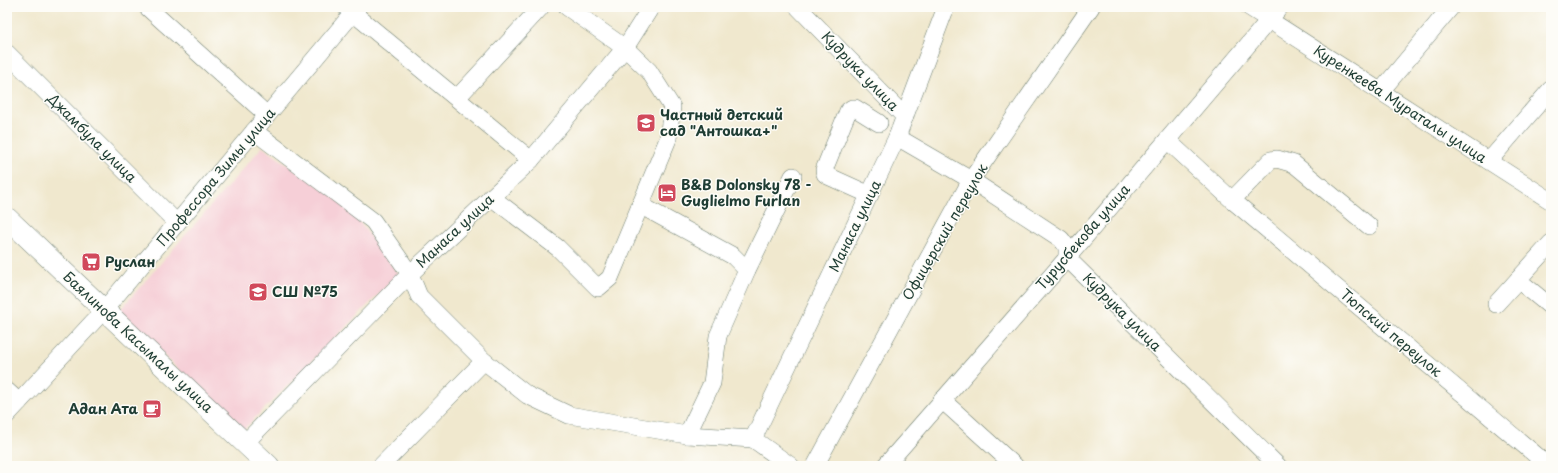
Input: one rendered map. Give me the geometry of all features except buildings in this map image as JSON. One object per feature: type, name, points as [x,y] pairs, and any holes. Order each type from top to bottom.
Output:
[{"type":"main road","name":"Баялинова Касымалы улица","points":[[7,218],[269,466]]},
{"type":"street","points":[[147,7],[267,115]]},
{"type":"street","points":[[457,98],[541,7]]},
{"type":"street","points":[[491,197],[558,248],[598,288],[610,278],[668,139],[672,107],[648,71],[625,48],[567,7]]},
{"type":"street","name":"Манаса улица","points":[[245,443],[410,274],[531,160],[625,48],[651,7]]},
{"type":"street","name":"Кудрука улица","points":[[798,7],[905,117]]},
{"type":"street","name":"Манаса улица","points":[[753,439],[897,137],[946,7]]},
{"type":"street","name":"Офицерский переулок","points":[[815,466],[972,180],[1091,7]]},
{"type":"street","name":"Куренкеева Мураталы улица","points":[[1249,7],[1551,201]]},
{"type":"street","name":"Турусбекова улица","points":[[885,466],[1067,258],[1280,7]]},
{"type":"street","points":[[1381,91],[1451,7]]},
{"type":"street","points":[[352,9],[531,160]]},
{"type":"street","name":"Профессора Зимы улица","points":[[7,415],[13,397],[104,310],[254,131],[352,9]]},
{"type":"street","name":"Джамбула улица","points":[[7,53],[177,223]]},
{"type":"street","points":[[1489,161],[1551,88]]},
{"type":"street","points":[[870,195],[828,176],[824,170],[848,111],[855,108],[879,123]]},
{"type":"street","points":[[254,131],[373,222],[410,274],[419,296],[484,361],[527,395],[569,415],[687,435],[753,439],[767,459],[791,466]]},
{"type":"street","points":[[897,137],[972,180],[1061,239],[1068,246],[1067,258]]},
{"type":"street","name":"Тюпский переулок","points":[[1167,140],[1232,200],[1549,466]]},
{"type":"street","points":[[1232,200],[1271,160],[1277,159],[1294,164],[1369,226]]},
{"type":"street","points":[[687,435],[712,383],[718,336],[747,270],[793,176]]},
{"type":"street","points":[[640,205],[732,256],[747,270]]},
{"type":"street","points":[[1496,304],[1551,242]]},
{"type":"street","name":"Кудрука улица","points":[[1067,258],[1278,466]]},
{"type":"street","points":[[1518,280],[1551,307]]},
{"type":"street","points":[[382,466],[484,361]]},
{"type":"street","points":[[942,400],[1015,466]]},
{"type":"shaded area","name":"СШ №75","points":[[262,147],[345,203],[399,274],[241,432],[119,311]]},
{"type":"place","name":"Частный детский сад \"Антошка+\"","points":[[646,123]]},
{"type":"place","name":"B&B Dolonsky 78 - Guglielmo Furlan","points":[[667,193]]},
{"type":"place","name":"Руслан","points":[[91,262]]},
{"type":"place","name":"СШ №75","points":[[258,292]]},
{"type":"place","name":"Адан Ата","points":[[152,409]]}]
